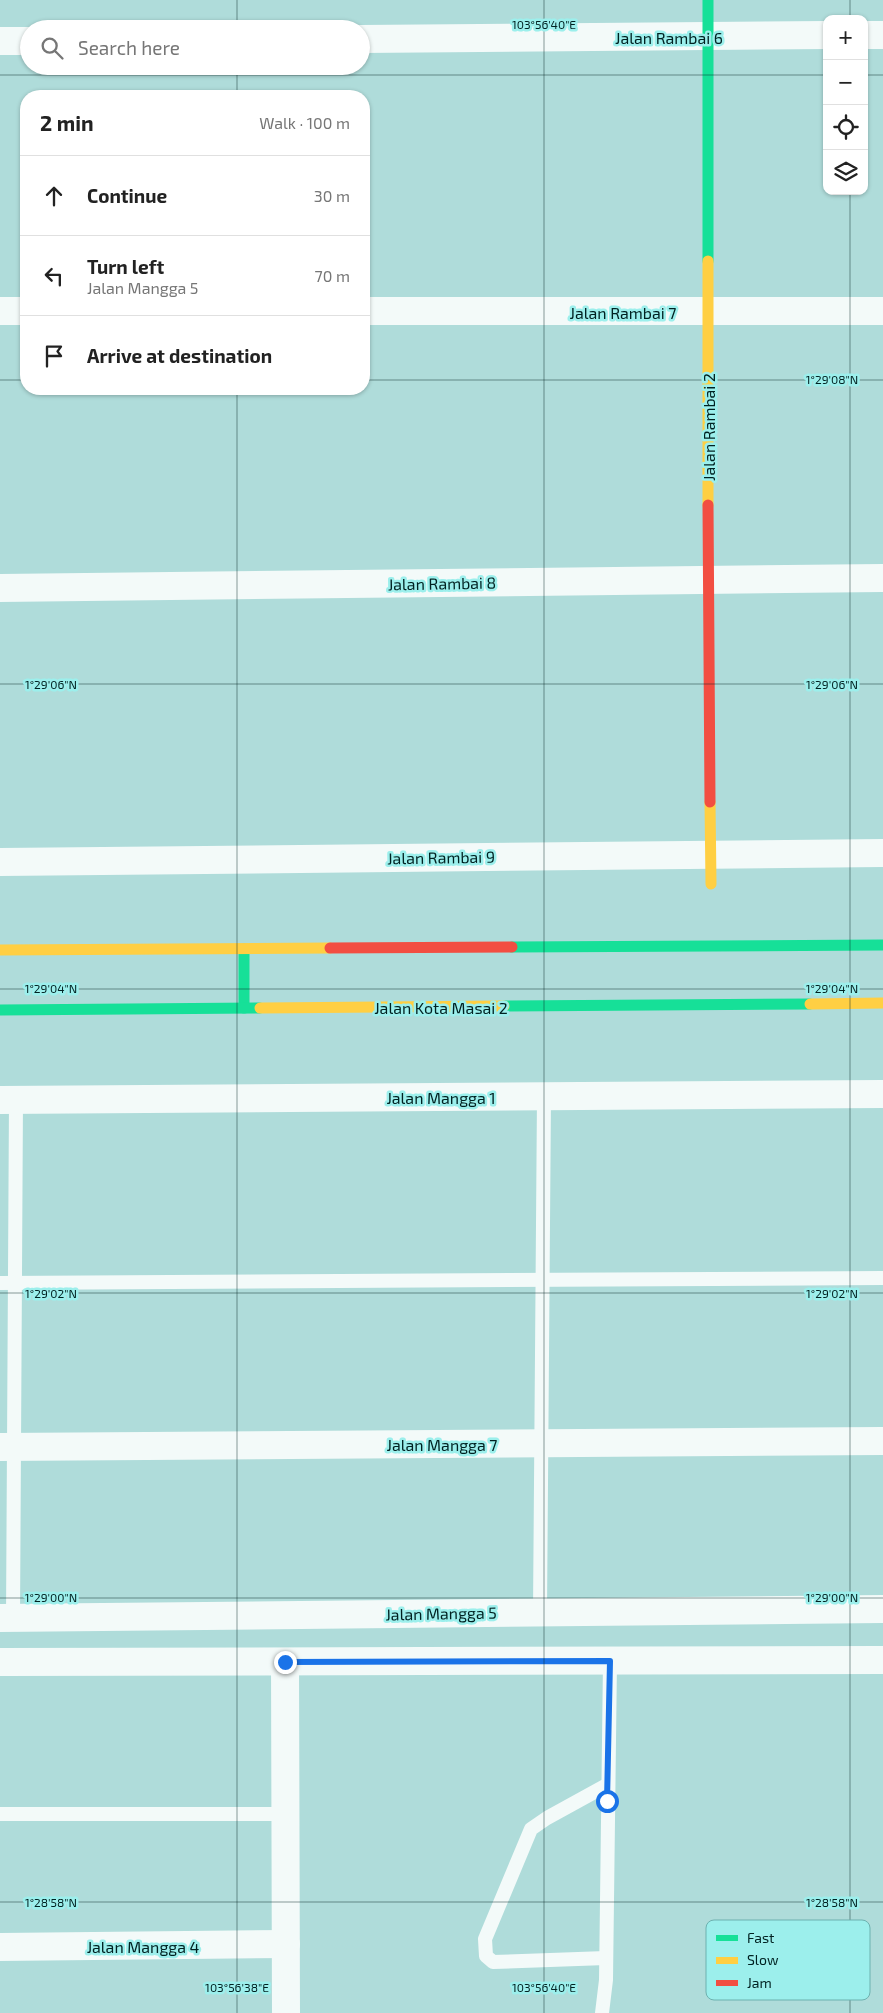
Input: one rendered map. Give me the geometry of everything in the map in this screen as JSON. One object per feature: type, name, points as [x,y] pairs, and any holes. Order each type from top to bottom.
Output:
[{"type":"main road","name":"Jalan Rambai 2","points":[[708,0],[708,580],[711,884]]},
{"type":"main road","points":[[0,950],[883,945]]},
{"type":"main road","points":[[244,948],[244,1008]]},
{"type":"main road","name":"Jalan Kota Masai 2","points":[[0,1010],[883,1003]]},
{"type":"street","name":"Jalan Rambai 6","points":[[370,39],[823,35]]},
{"type":"street","points":[[868,35],[883,35]]},
{"type":"street","points":[[0,41],[20,41]]},
{"type":"street","points":[[0,311],[20,311]]},
{"type":"street","name":"Jalan Rambai 7","points":[[370,311],[883,311]]},
{"type":"street","name":"Jalan Rambai 8","points":[[0,588],[883,578]]},
{"type":"street","name":"Jalan Rambai 9","points":[[0,862],[883,853]]},
{"type":"street","name":"Jalan Mangga 1","points":[[8,1100],[883,1094]]},
{"type":"street","name":"Jalan Mangga 7","points":[[7,1447],[883,1441]]},
{"type":"street","name":"Jalan Mangga 5","points":[[6,1618],[883,1609]]},
{"type":"street","points":[[0,1662],[883,1660]]},
{"type":"street","points":[[285,1662],[286,2013]]},
{"type":"street","name":"Jalan Mangga 4","points":[[0,1947],[286,1944]]},
{"type":"lane","points":[[540,1612],[544,1096]]},
{"type":"lane","points":[[6,1618],[7,1447],[15,1283],[8,1100]]},
{"type":"lane","points":[[0,1283],[883,1278]]},
{"type":"lane","points":[[602,2013],[606,1980],[610,1661]]},
{"type":"lane","points":[[606,1958],[493,1962],[486,1956],[484,1939],[532,1829],[547,1818],[607,1785]]},
{"type":"lane","points":[[0,1814],[285,1814]]},
{"type":"traffic: fast","points":[[708,0],[708,261]]},
{"type":"traffic: fast","points":[[512,947],[883,945]]},
{"type":"traffic: fast","points":[[244,949],[244,1008]]},
{"type":"traffic: fast","points":[[504,1006],[810,1004]]},
{"type":"traffic: fast","points":[[0,1010],[260,1008]]},
{"type":"traffic: slow","points":[[708,261],[708,505]]},
{"type":"traffic: slow","points":[[710,802],[711,884]]},
{"type":"traffic: slow","points":[[0,950],[330,948]]},
{"type":"traffic: slow","points":[[810,1004],[883,1003]]},
{"type":"traffic: slow","points":[[260,1008],[504,1006]]},
{"type":"traffic: jam","points":[[708,505],[710,802]]},
{"type":"traffic: jam","points":[[330,948],[512,947]]},
{"type":"route","points":[[285,1662],[610,1661],[607,1801]]}]
